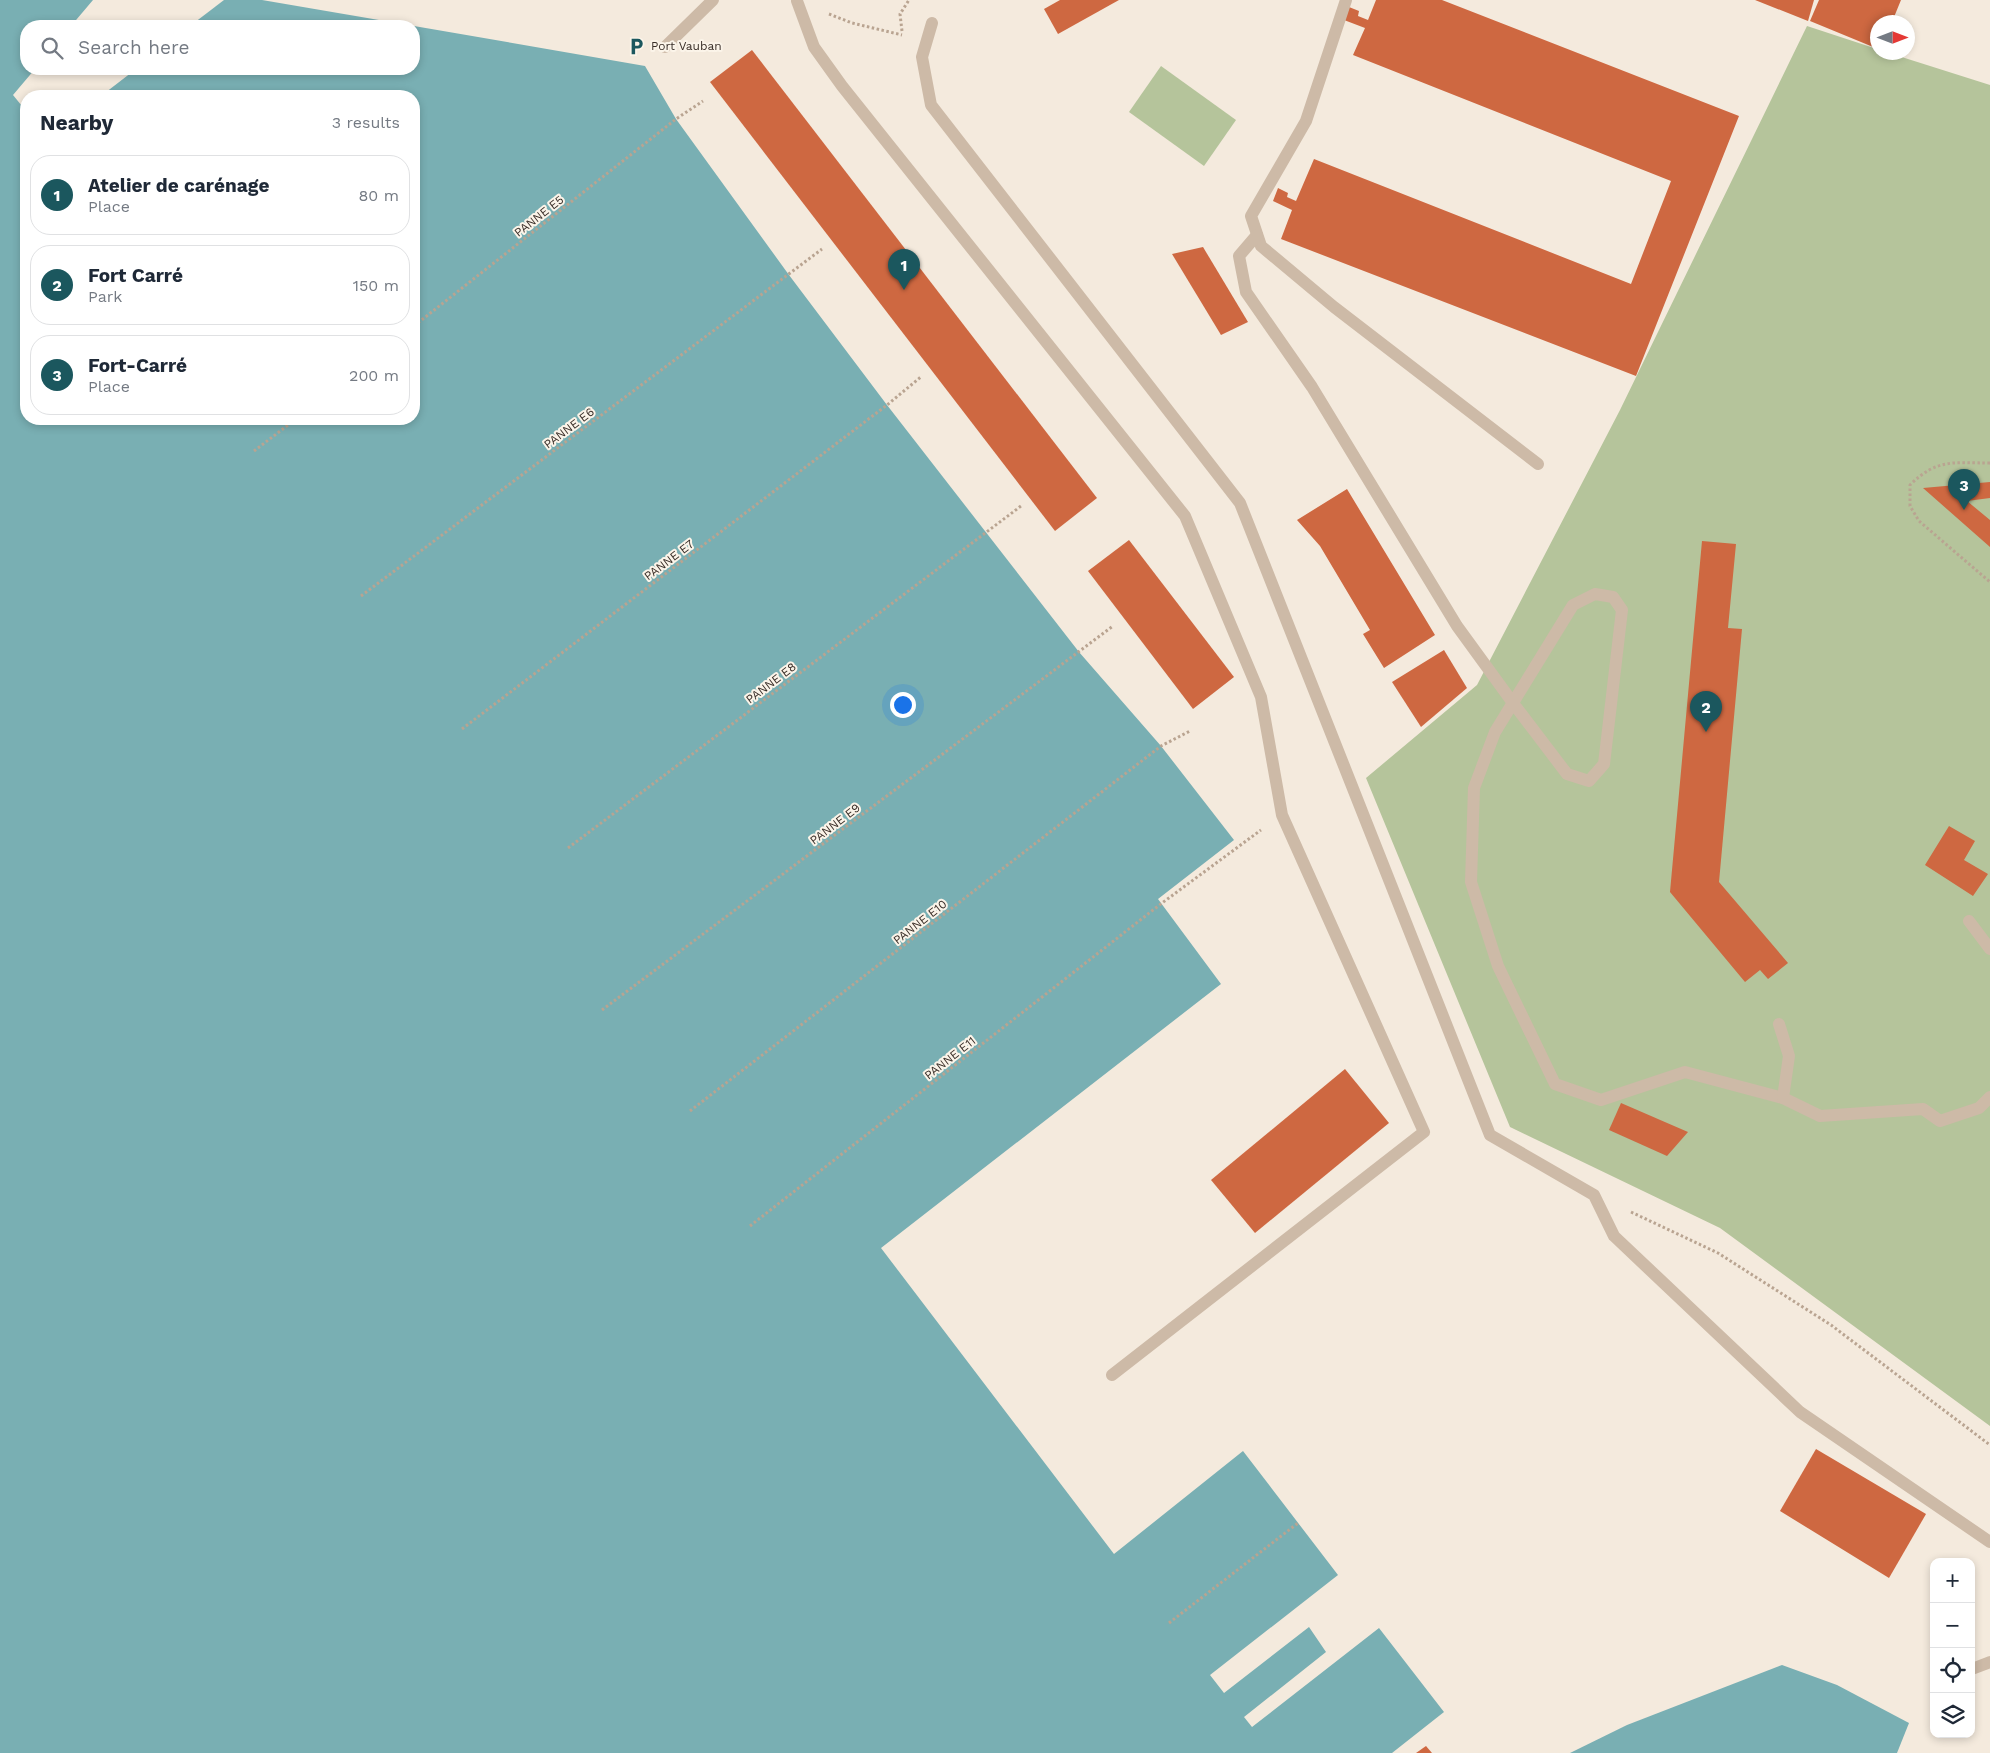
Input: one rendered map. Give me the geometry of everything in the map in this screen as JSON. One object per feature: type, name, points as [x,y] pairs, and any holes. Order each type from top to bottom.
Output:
[{"type":"lane","points":[[666,47],[713,0]]},
{"type":"lane","points":[[794,0],[814,47],[842,86],[1185,516],[1261,697],[1282,816],[1424,1132],[1112,1375]]},
{"type":"lane","points":[[1346,0],[1306,121],[1251,216],[1261,246],[1334,307],[1538,464]]},
{"type":"lane","points":[[932,24],[922,57],[931,105],[1240,503],[1490,1135],[1594,1195],[1614,1236],[1800,1412],[1990,1542]]},
{"type":"lane","points":[[1257,235],[1238,256],[1246,292],[1312,387],[1457,626],[1513,703],[1568,774],[1588,781],[1604,764],[1622,610],[1613,597],[1595,594],[1574,605],[1513,703],[1495,732],[1474,788],[1471,882],[1498,966],[1556,1084],[1601,1100],[1685,1072],[1783,1098],[1820,1116],[1923,1109],[1940,1120],[1979,1108],[1990,1097]]},
{"type":"lane","points":[[1969,921],[1990,949]]},
{"type":"lane","points":[[1779,1024],[1789,1056],[1783,1098]]},
{"type":"lane","points":[[1975,1668],[1990,1662]]},
{"type":"path","points":[[852,23],[902,35]]},
{"type":"path","name":"PANNE E5","points":[[420,321],[676,119],[703,101]]},
{"type":"path","name":"PANNE E6","points":[[361,596],[822,249]]},
{"type":"path","name":"PANNE E7","points":[[462,729],[887,405],[922,376]]},
{"type":"path","points":[[254,451],[288,425]]},
{"type":"path","points":[[1990,463],[1954,463],[1934,466],[1921,474],[1910,485],[1910,506],[1919,521],[1990,582]]},
{"type":"path","name":"PANNE E8","points":[[568,848],[1021,506]]},
{"type":"path","name":"PANNE E9","points":[[602,1010],[1114,626]]},
{"type":"path","name":"PANNE E10","points":[[690,1111],[1161,746],[1190,731]]},
{"type":"path","name":"PANNE E11","points":[[750,1226],[1162,903],[1282,816]]},
{"type":"path","points":[[1594,1195],[1718,1253],[1831,1325],[1990,1445]]},
{"type":"path","points":[[1169,1623],[1298,1523]]},
{"type":"green space","points":[[1807,26],[1870,47],[1870,60],[1911,60],[1990,85],[1990,1426],[1720,1228],[1510,1127],[1366,778],[1477,685],[1620,410]]},
{"type":"green space","points":[[1161,66],[1236,120],[1204,166],[1129,112]]},
{"type":"water","name":"Port Vauban","points":[[0,0],[93,0],[76,20],[20,20],[20,75],[30,75],[13,95],[20,104],[20,425],[420,425],[420,90],[109,90],[128,75],[420,75],[420,27],[645,66],[676,119],[789,275],[887,405],[1079,652],[1161,746],[1234,840],[1158,899],[1221,984],[881,1248],[1114,1554],[1243,1451],[1338,1575],[1210,1675],[1224,1693],[1309,1627],[1326,1652],[1244,1717],[1252,1727],[1379,1628],[1444,1712],[1392,1753],[0,1753]]},
{"type":"water","points":[[224,0],[262,0],[379,20],[198,20]]},
{"type":"water","points":[[1782,1665],[1837,1685],[1909,1723],[1897,1753],[1570,1753],[1627,1725]]},
{"type":"building","points":[[1060,0],[1119,0],[1058,34],[1044,9]]},
{"type":"building","points":[[1376,0],[1442,0],[1739,116],[1636,376],[1281,239],[1292,210],[1273,201],[1278,188],[1288,193],[1287,197],[1296,201],[1314,159],[1631,284],[1671,181],[1353,55],[1365,28],[1344,20],[1349,7],[1359,11],[1358,16],[1368,20]]},
{"type":"building","points":[[1755,0],[1814,0],[1808,21]]},
{"type":"building","points":[[1819,0],[1901,0],[1895,15],[1870,15],[1870,46],[1810,21]]},
{"type":"building","points":[[752,50],[1097,498],[1055,531],[710,82]]},
{"type":"building","points":[[1203,247],[1248,322],[1221,335],[1172,254]]},
{"type":"building","points":[[1990,482],[1990,498],[1967,501],[1990,520],[1990,547],[1923,488]]},
{"type":"building","points":[[1347,489],[1435,635],[1384,668],[1363,634],[1370,630],[1320,546],[1297,520]]},
{"type":"building","points":[[1129,540],[1234,677],[1193,709],[1088,571]]},
{"type":"building","points":[[1702,541],[1736,544],[1728,628],[1742,629],[1719,882],[1788,963],[1768,979],[1760,970],[1745,982],[1670,892]]},
{"type":"building","points":[[1444,650],[1467,688],[1421,727],[1392,682]]},
{"type":"building","points":[[1949,826],[1975,841],[1964,860],[1988,874],[1973,896],[1925,865]]},
{"type":"building","points":[[1345,1069],[1389,1123],[1255,1233],[1211,1180]]},
{"type":"building","points":[[1621,1103],[1688,1132],[1667,1156],[1609,1130]]},
{"type":"building","points":[[1816,1449],[1926,1514],[1889,1578],[1780,1511]]},
{"type":"building","points":[[1426,1746],[1432,1753],[1416,1753]]},
{"type":"place","name":"Port Vauban","points":[[637,46]]},
{"type":"place","name":"Atelier de carénage","points":[[904,290]]},
{"type":"place","name":"Fort-Carré","points":[[1964,510]]},
{"type":"place","name":"Fort Carré","points":[[1706,732]]}]
